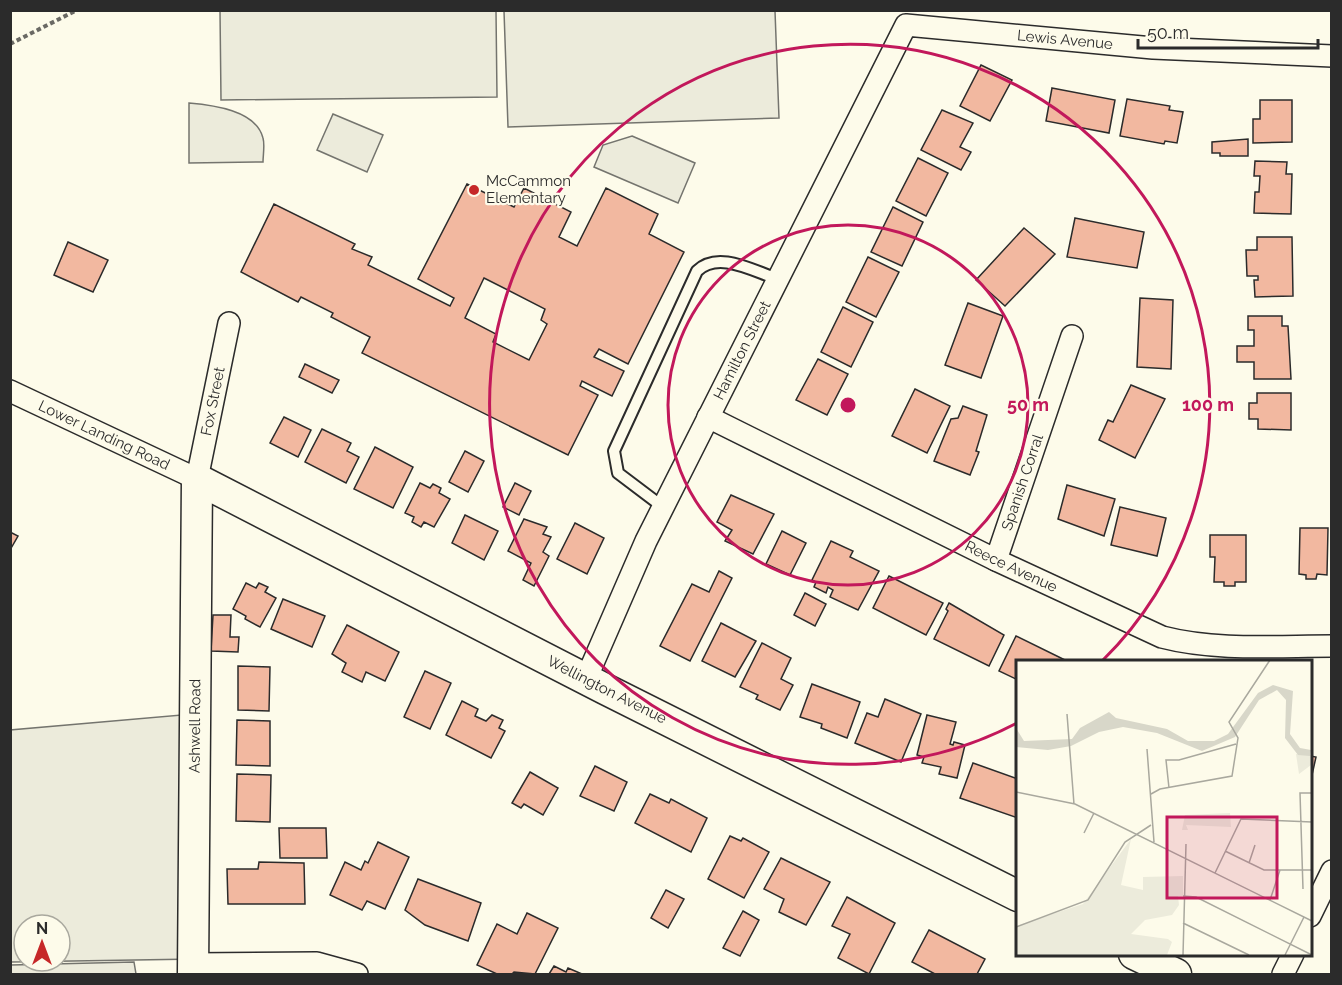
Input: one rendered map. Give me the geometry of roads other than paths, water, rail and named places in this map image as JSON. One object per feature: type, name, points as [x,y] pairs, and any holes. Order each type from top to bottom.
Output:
[{"type":"street","name":"Lewis Avenue","points":[[906,25],[1153,48],[1332,56]]},
{"type":"street","name":"Hamilton Street","points":[[586,680],[663,507],[906,25]]},
{"type":"street","name":"Fox Street","points":[[197,479],[229,323]]},
{"type":"street","name":"Spanish Corral","points":[[996,560],[1072,336]]},
{"type":"street","name":"Lower Landing Road","points":[[10,391],[197,479]]},
{"type":"street","name":"Reece Avenue","points":[[708,417],[1132,625],[1184,643],[1231,646],[1332,646]]},
{"type":"street","name":"Wellington Avenue","points":[[197,479],[586,680],[1016,895]]},
{"type":"street","name":"Ashwell Road","points":[[193,969],[197,479]]},
{"type":"street","points":[[1312,914],[1332,871]]},
{"type":"street","points":[[1136,955],[1176,975]]},
{"type":"street","points":[[1283,975],[1293,955]]},
{"type":"street","points":[[193,969],[316,963],[357,975]]},
{"type":"lane","points":[[663,507],[618,472],[614,451],[697,271],[705,262],[720,260],[778,279]]},
{"type":"place","name":"McCammon Elementary","points":[[474,190]]}]
